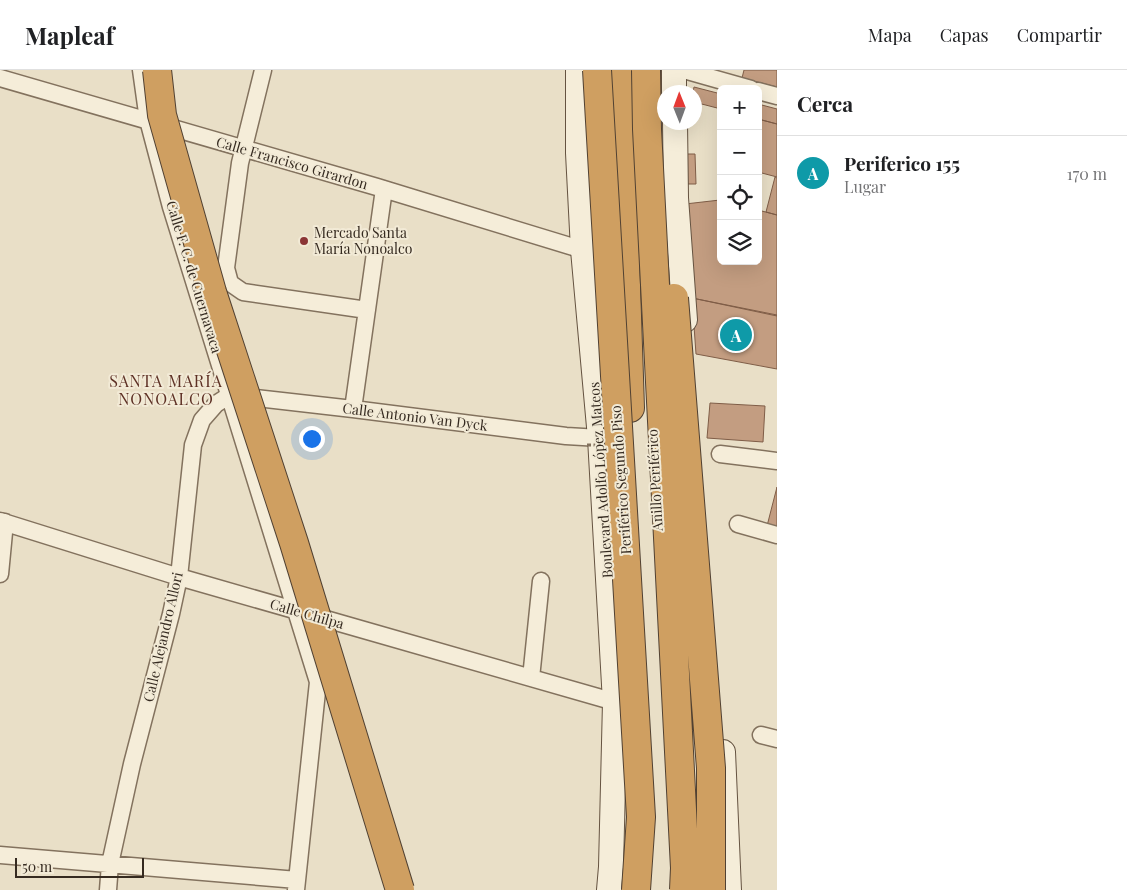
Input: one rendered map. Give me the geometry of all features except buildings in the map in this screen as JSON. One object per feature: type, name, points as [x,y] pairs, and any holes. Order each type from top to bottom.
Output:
[{"type":"highway","points":[[157,70],[162,114],[212,292],[297,552],[400,890]]},
{"type":"highway","name":"Periférico Segundo Piso","points":[[597,70],[641,817],[636,890]]},
{"type":"highway","name":"Anillo Periférico","points":[[618,70],[648,848],[648,890]]},
{"type":"highway","name":"Anillo Periférico","points":[[635,70],[675,864],[673,890]]},
{"type":"highway","points":[[646,70],[647,129],[685,868],[684,890]]},
{"type":"highway","points":[[647,129],[668,224],[711,768],[711,890]]},
{"type":"highway","points":[[622,890],[625,865],[604,333],[624,252]]},
{"type":"main road","name":"Boulevard Adolfo López Mateos","points":[[578,70],[578,154],[583,250],[600,438],[615,702],[609,890]]},
{"type":"main road","points":[[674,70],[674,85]]},
{"type":"main road","points":[[675,130],[676,198],[696,455],[698,512],[723,748],[730,890]]},
{"type":"street","name":"Calle F. C. de Cuernavaca","points":[[141,70],[148,120],[171,207],[298,612],[318,682],[296,885]]},
{"type":"street","points":[[263,70],[243,149],[226,268],[230,283],[243,292],[367,310]]},
{"type":"street","points":[[684,70],[737,85]]},
{"type":"street","name":"Calle Francisco Girardon","points":[[0,78],[384,189],[583,250]]},
{"type":"street","points":[[762,92],[777,96]]},
{"type":"street","points":[[353,409],[384,189]]},
{"type":"street","name":"Calle Antonio Van Dyck","points":[[230,396],[353,409],[566,436],[600,438]]},
{"type":"street","name":"Calle Alejandro Allori","points":[[108,890],[110,864],[132,764],[179,577],[193,445],[202,420],[216,404],[230,396]]},
{"type":"street","points":[[720,454],[777,461]]},
{"type":"street","points":[[0,574],[2,522]]},
{"type":"street","name":"Calle Chilpa","points":[[2,522],[298,612],[615,702]]},
{"type":"street","points":[[738,524],[777,535]]},
{"type":"street","points":[[530,678],[541,581]]},
{"type":"street","points":[[761,735],[777,739]]},
{"type":"street","points":[[0,855],[110,864],[296,885]]},
{"type":"place","name":"Mercado Santa María Nonoalco","points":[[304,241]]},
{"type":"place","name":"Periferico 155","points":[[736,335]]},
{"type":"district","name":"SANTA MARÍA NONOALCO","points":[[166,390]]}]
